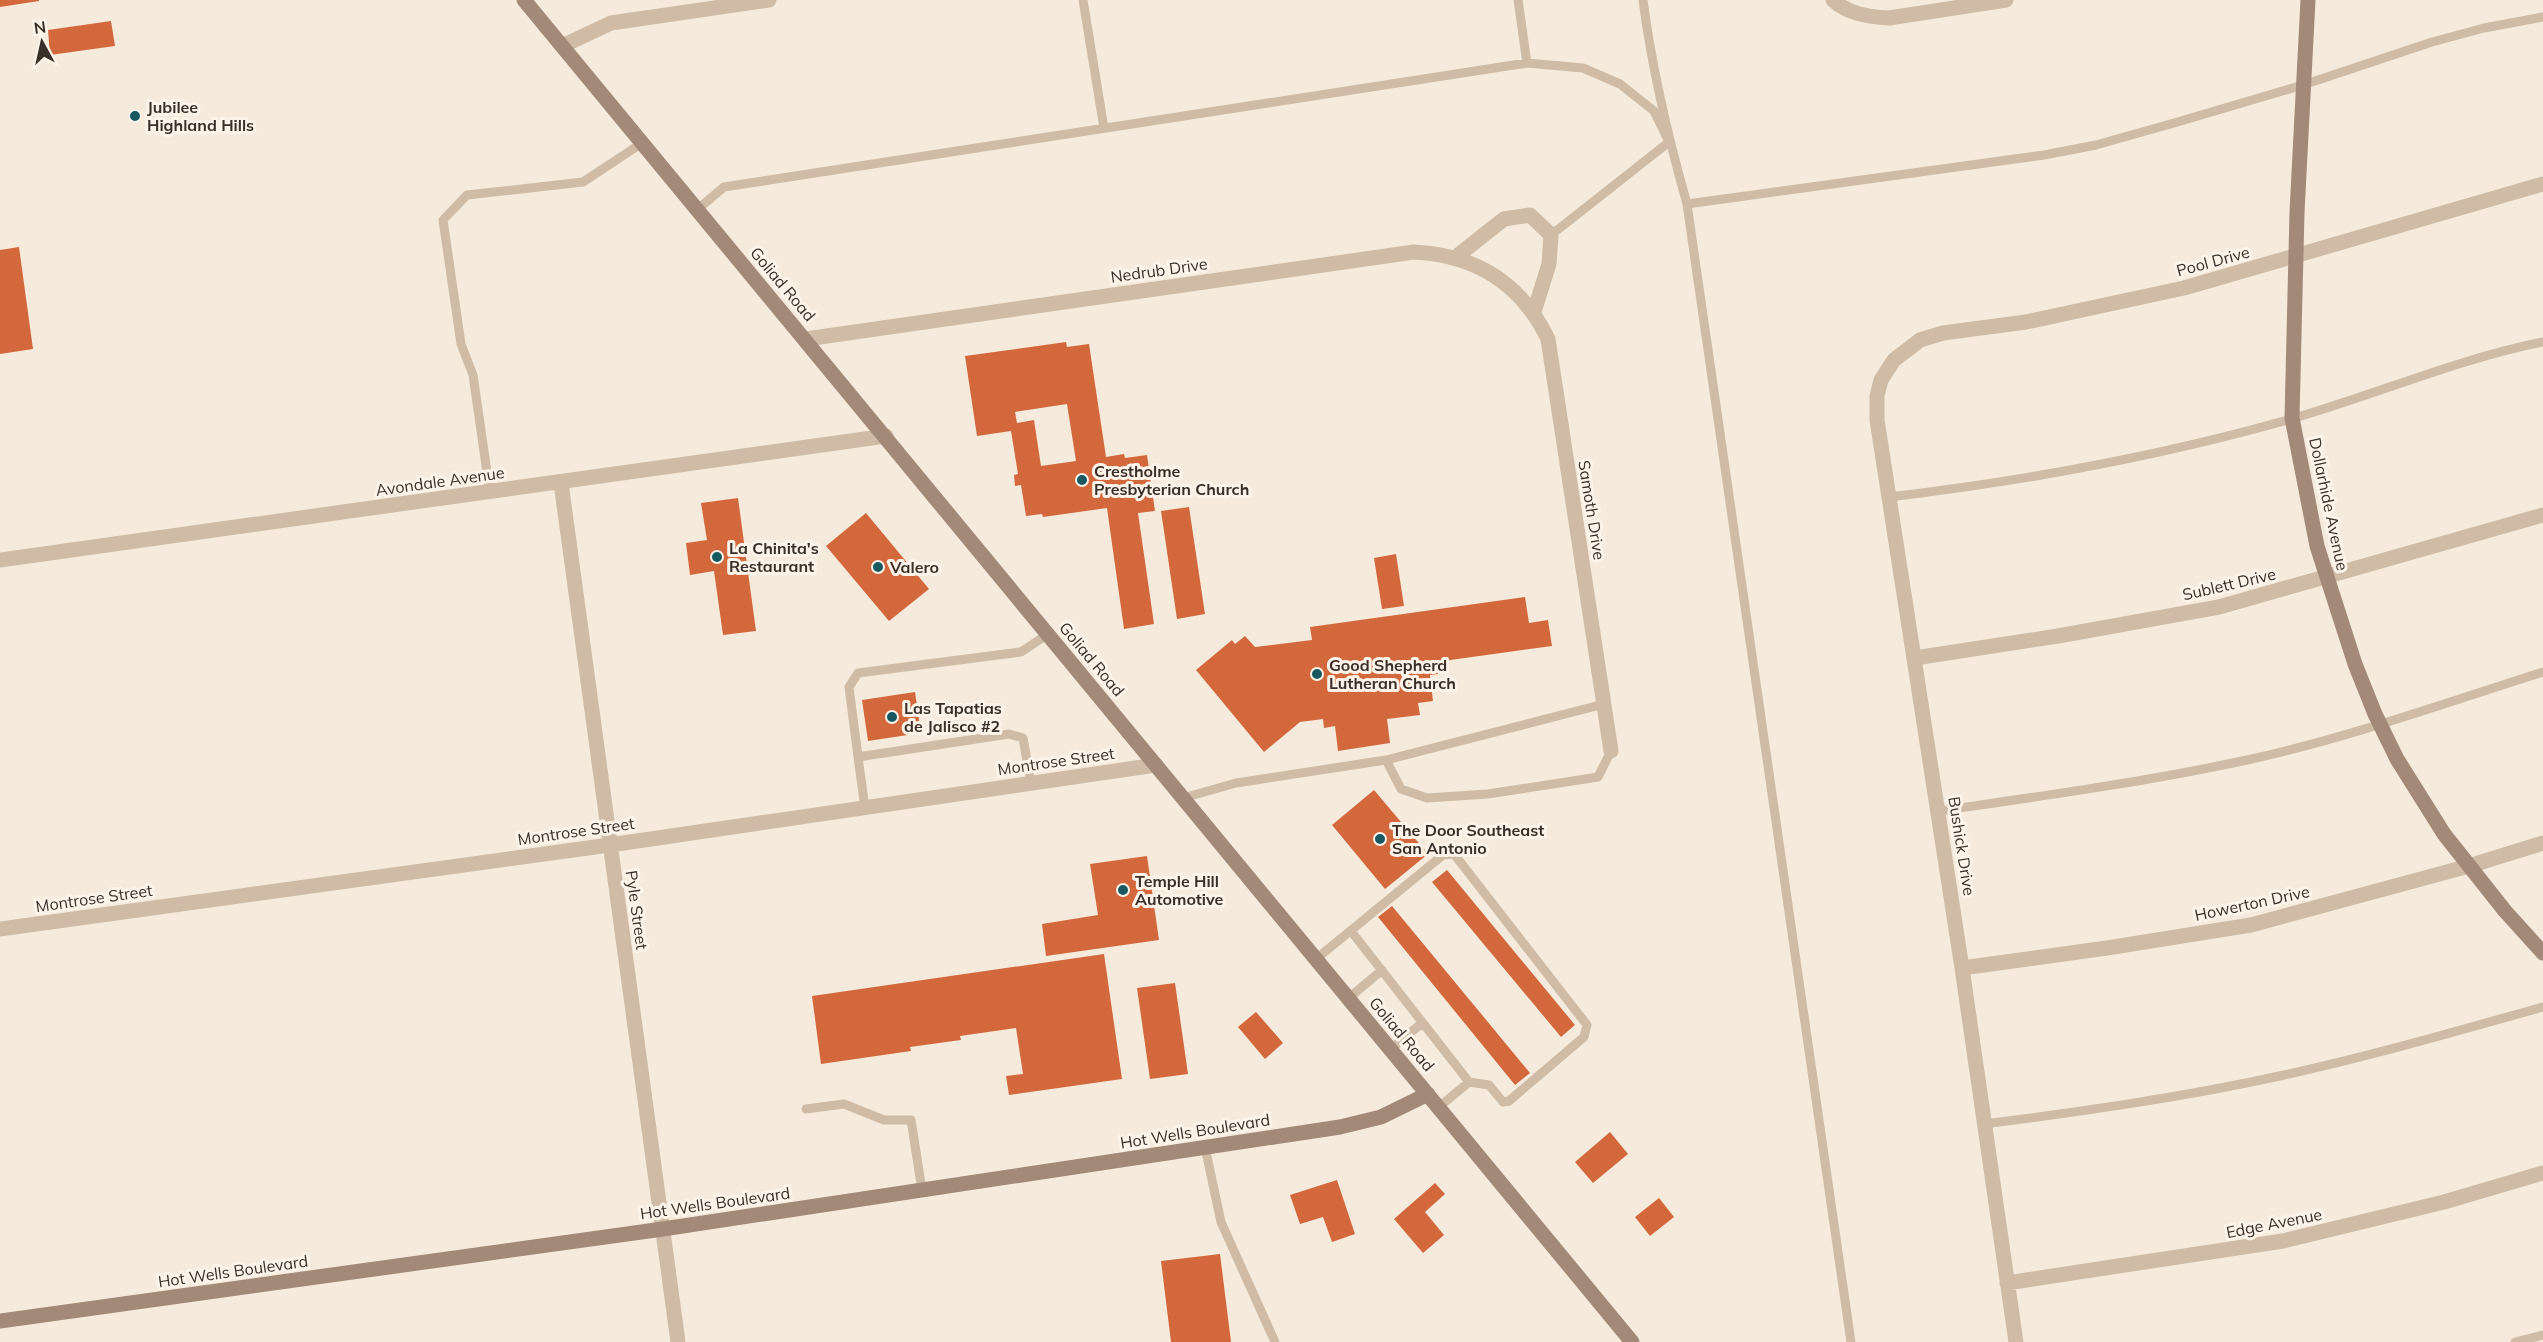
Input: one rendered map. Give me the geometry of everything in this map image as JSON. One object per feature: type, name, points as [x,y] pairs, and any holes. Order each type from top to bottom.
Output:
[{"type":"street","name":"Goliad Road","points":[[524,0],[1439,1107],[1628,1341]]},
{"type":"street","points":[[562,46],[611,23],[769,0]]},
{"type":"street","points":[[1835,2],[1847,10],[1889,18],[2006,0]]},
{"type":"street","name":"Dollarhide Avenue","points":[[2308,0],[2296,255],[2292,418],[2317,546],[2355,664],[2380,725],[2397,759],[2444,834],[2543,953]]},
{"type":"street","name":"Pool Drive","points":[[1894,360],[1920,340],[1943,333],[2026,322],[2172,290],[2543,184]]},
{"type":"street","points":[[1456,257],[1504,219],[1530,215],[1551,235],[1549,264],[1534,312]]},
{"type":"street","name":"Nedrub Drive","points":[[806,339],[1414,252],[1441,253],[1456,257],[1479,266],[1509,288]]},
{"type":"street","name":"Samoth Drive","points":[[1509,288],[1534,312],[1548,339],[1611,751]]},
{"type":"street","name":"Bushick Drive","points":[[1894,360],[1881,380],[1877,396],[1877,420],[1939,811],[2016,1342]]},
{"type":"street","name":"Avondale Avenue","points":[[0,560],[885,436]]},
{"type":"street","name":"Pyle Street","points":[[561,483],[678,1342]]},
{"type":"street","name":"Sublett Drive","points":[[1915,658],[2058,636],[2219,607],[2326,579],[2543,515]]},
{"type":"street","name":"Montrose Street","points":[[0,929],[610,845],[1156,765]]},
{"type":"street","name":"Howerton Drive","points":[[1962,968],[2251,925],[2469,866],[2543,843]]},
{"type":"street","name":"Hot Wells Boulevard","points":[[0,1321],[663,1228],[1340,1127],[1381,1117],[1428,1094]]},
{"type":"street","name":"Edge Avenue","points":[[2007,1283],[2283,1241],[2444,1202],[2543,1173]]},
{"type":"lane","points":[[1083,0],[1104,128]]},
{"type":"lane","points":[[1518,0],[1527,63]]},
{"type":"lane","points":[[1643,0],[1648,37],[1670,142],[1688,204],[1851,1342]]},
{"type":"lane","points":[[1688,204],[2044,155],[2086,147],[2303,85],[2432,42],[2484,28],[2543,17]]},
{"type":"lane","points":[[698,209],[724,187],[1527,63],[1583,68],[1620,84],[1654,111],[1670,142]]},
{"type":"lane","points":[[1551,235],[1670,142]]},
{"type":"lane","points":[[490,493],[473,375],[461,344],[443,220],[467,195],[583,182],[642,143]]},
{"type":"lane","points":[[1889,496],[1956,489],[2190,445],[2292,418],[2402,381],[2543,342]]},
{"type":"lane","points":[[865,808],[849,687],[858,673],[1021,652],[1048,634]]},
{"type":"lane","points":[[1939,811],[2126,783],[2247,760],[2380,725],[2543,672]]},
{"type":"lane","points":[[1183,798],[1236,783],[1386,760],[1604,704]]},
{"type":"lane","points":[[858,757],[1009,734],[1023,738],[1031,783]]},
{"type":"lane","points":[[1386,760],[1401,789],[1427,798],[1488,794],[1598,777],[1611,751]]},
{"type":"lane","points":[[1316,959],[1443,855],[1454,854],[1587,1025],[1584,1037],[1509,1101],[1503,1102],[1489,1085],[1469,1082],[1351,931]]},
{"type":"lane","points":[[1349,998],[1382,970]]},
{"type":"lane","points":[[1984,1124],[2105,1108],[2282,1076],[2371,1055],[2543,1008]]},
{"type":"lane","points":[[1391,1049],[1422,1023]]},
{"type":"lane","points":[[1439,1107],[1469,1082]]},
{"type":"lane","points":[[806,1109],[844,1104],[884,1120],[911,1120],[922,1190]]},
{"type":"lane","points":[[1205,1147],[1221,1222],[1275,1342]]},
{"type":"lane","points":[[2516,1342],[2543,1335]]},
{"type":"building","points":[[0,0],[39,0],[39,1],[0,7]]},
{"type":"building","points":[[111,21],[115,46],[50,55],[48,30]]},
{"type":"building","points":[[19,247],[33,349],[0,354],[0,250]]},
{"type":"building","name":"Crestholme Presbyterian Church","points":[[1066,342],[1067,347],[1089,344],[1106,457],[1124,454],[1125,458],[1147,455],[1155,511],[1138,513],[1154,624],[1124,629],[1107,508],[1043,517],[1042,514],[1026,516],[1021,485],[1015,486],[1014,475],[1018,474],[1011,431],[977,436],[965,356]],"holes":[[[1067,404],[1076,461],[1041,466],[1034,420],[1017,423],[1015,412]]]},
{"type":"building","name":"La Chinita's Restaurant","points":[[738,498],[756,631],[723,635],[714,571],[690,575],[686,543],[707,540],[701,503]]},
{"type":"building","points":[[1189,507],[1205,614],[1177,619],[1161,511]]},
{"type":"building","name":"Valero","points":[[866,513],[929,589],[889,621],[826,546]]},
{"type":"building","points":[[1396,554],[1404,606],[1382,609],[1374,558]]},
{"type":"building","name":"Good Shepherd Lutheran Church","points":[[1525,597],[1529,623],[1548,620],[1552,646],[1436,662],[1438,674],[1430,675],[1433,701],[1418,703],[1420,715],[1387,719],[1390,743],[1338,751],[1335,726],[1324,728],[1323,719],[1300,722],[1264,752],[1196,670],[1232,640],[1235,644],[1245,636],[1255,647],[1312,640],[1310,627]]},
{"type":"building","name":"Las Tapatias de Jalisco #2","points":[[915,692],[921,733],[868,741],[862,700]]},
{"type":"building","name":"The Door Southeast San Antonio","points":[[1374,790],[1428,854],[1385,889],[1332,825]]},
{"type":"building","name":"Temple Hill Automotive","points":[[1147,856],[1159,940],[1046,956],[1042,924],[1098,915],[1090,864]]},
{"type":"building","points":[[1447,870],[1575,1025],[1561,1037],[1432,882]]},
{"type":"building","points":[[1392,906],[1530,1073],[1515,1085],[1378,917]]},
{"type":"building","points":[[1104,954],[1122,1079],[1009,1095],[1006,1076],[1023,1074],[1016,1028],[960,1036],[961,1040],[910,1047],[911,1051],[821,1064],[812,996]]},
{"type":"building","points":[[1175,983],[1188,1074],[1150,1079],[1137,988]]},
{"type":"building","points":[[1256,1012],[1283,1043],[1265,1059],[1238,1027]]},
{"type":"building","points":[[1610,1132],[1628,1154],[1593,1183],[1575,1162]]},
{"type":"building","points":[[1337,1180],[1355,1234],[1332,1242],[1323,1217],[1300,1224],[1290,1195]]},
{"type":"building","points":[[1435,1183],[1445,1194],[1425,1212],[1444,1235],[1423,1253],[1394,1219]]},
{"type":"building","points":[[1659,1198],[1674,1217],[1650,1236],[1635,1217]]},
{"type":"building","points":[[1220,1254],[1231,1342],[1171,1342],[1161,1261]]},
{"type":"place","name":"Jubilee Highland Hills","points":[[135,116]]},
{"type":"place","name":"Crestholme Presbyterian Church","points":[[1082,480]]},
{"type":"place","name":"La Chinita's Restaurant","points":[[717,557]]},
{"type":"place","name":"Valero","points":[[878,567]]},
{"type":"place","name":"Good Shepherd Lutheran Church","points":[[1317,674]]},
{"type":"place","name":"Las Tapatias de Jalisco #2","points":[[892,717]]},
{"type":"place","name":"The Door Southeast San Antonio","points":[[1380,839]]},
{"type":"place","name":"Temple Hill Automotive","points":[[1123,890]]}]
